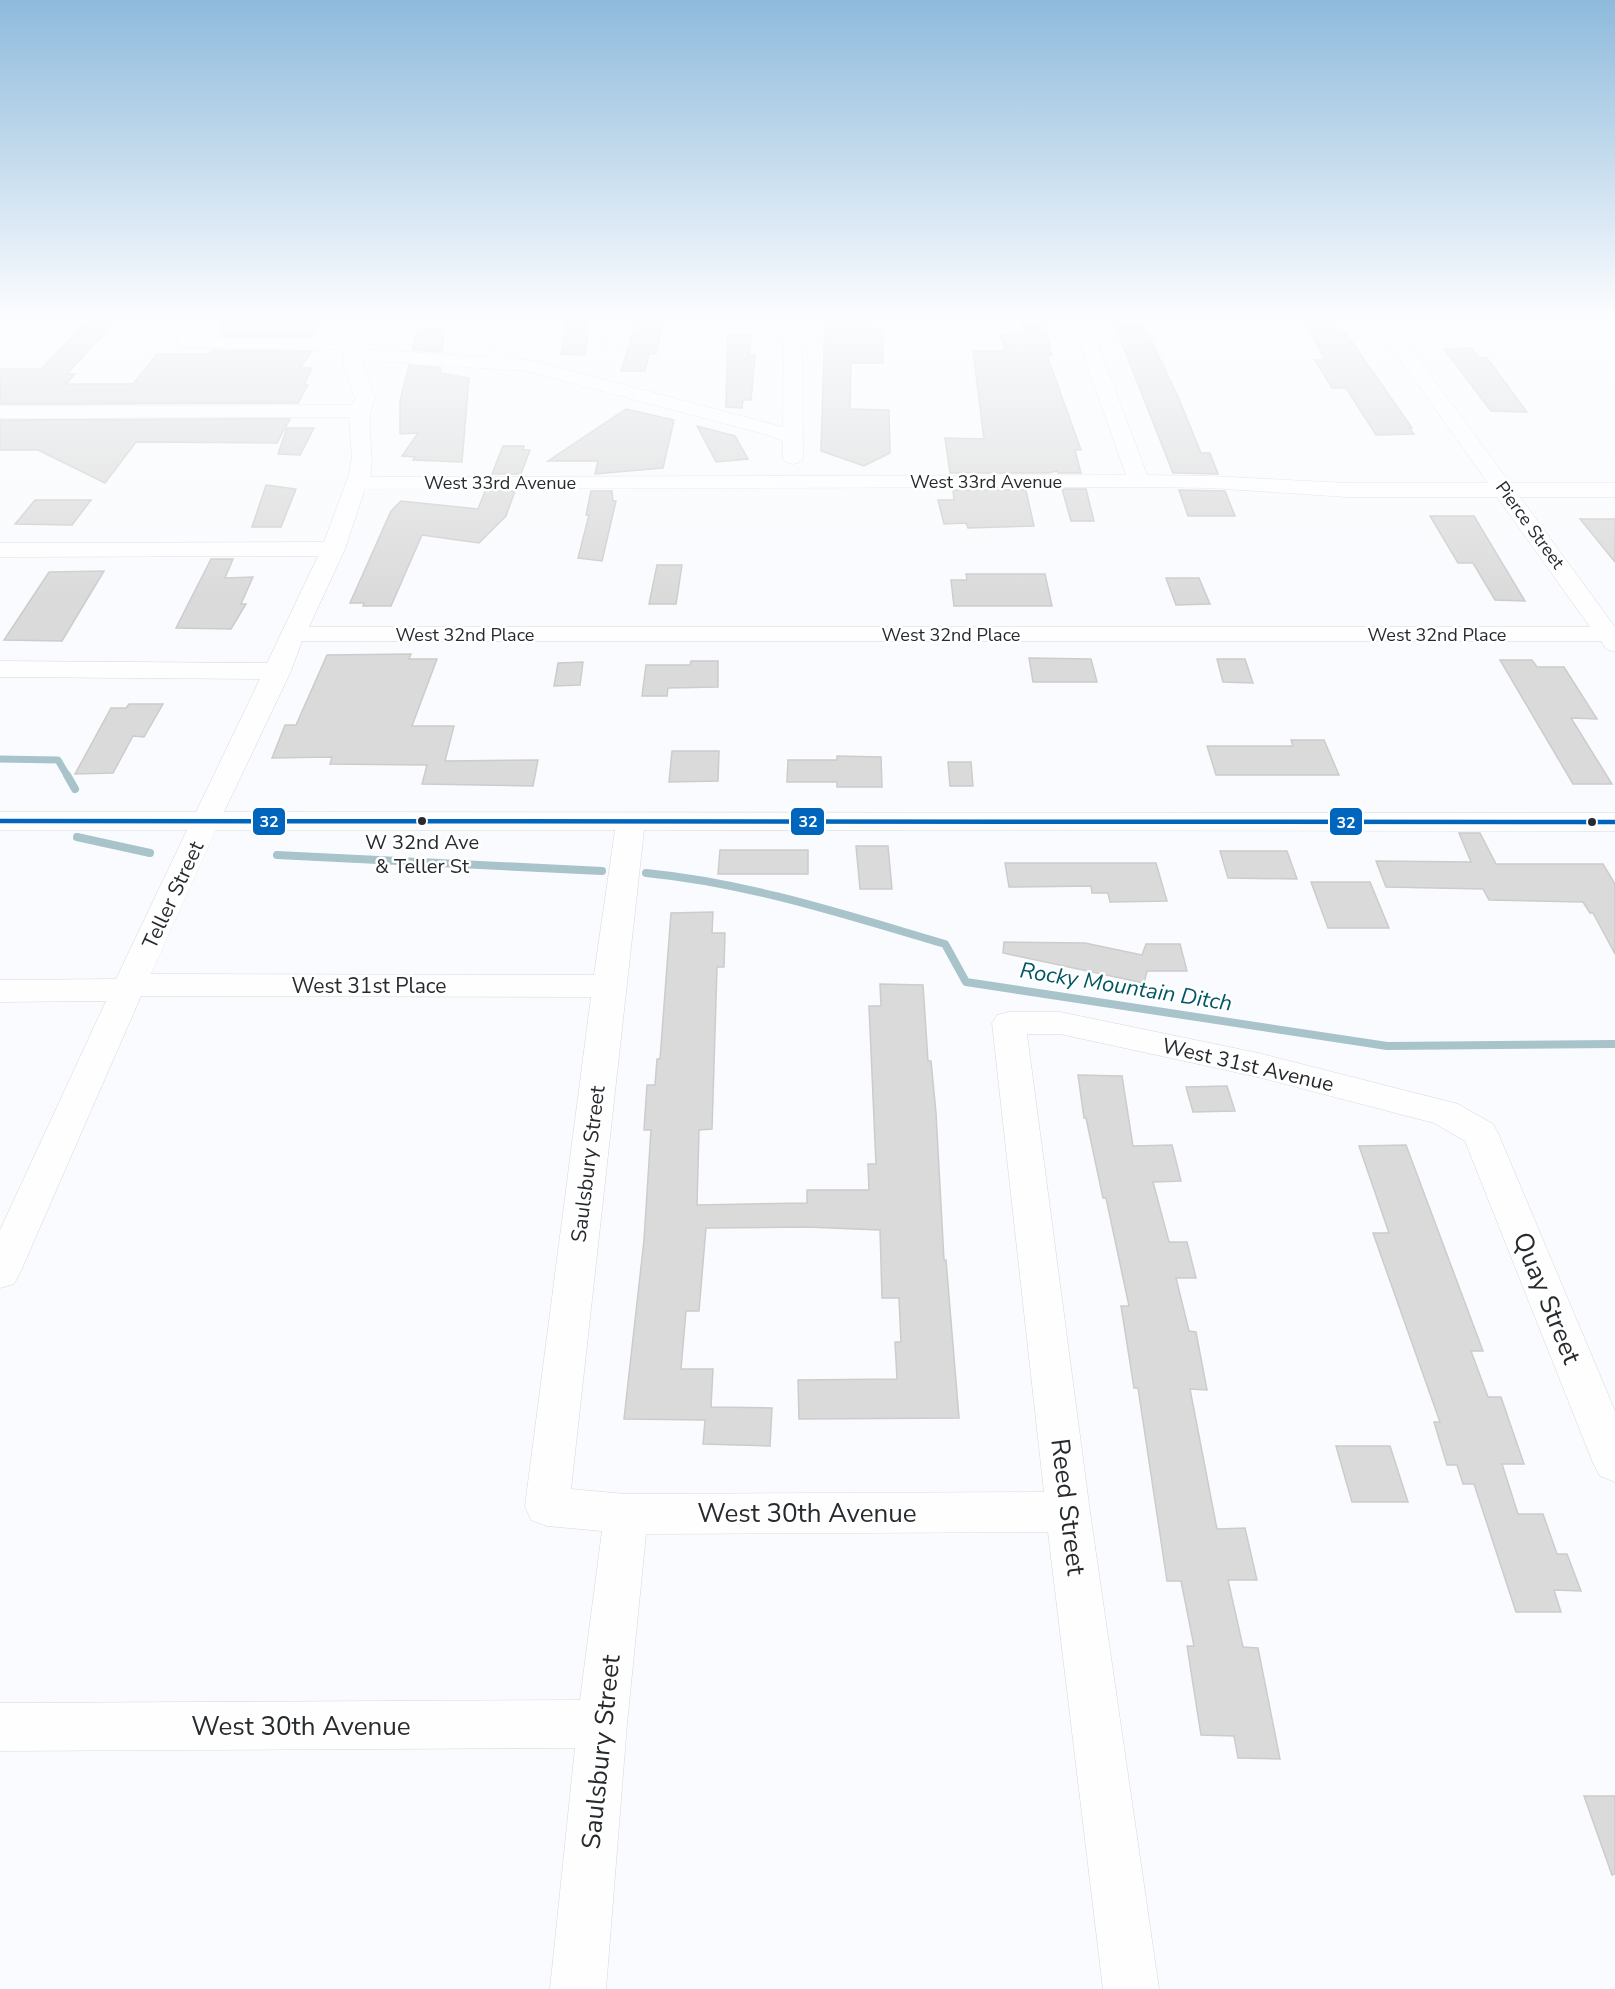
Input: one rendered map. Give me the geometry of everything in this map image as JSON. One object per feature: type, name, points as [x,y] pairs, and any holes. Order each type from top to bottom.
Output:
[{"type":"street","name":"Teller Street","points":[[0,1273],[129,988],[333,549],[357,483],[362,460],[359,413]]},
{"type":"street","points":[[707,413],[792,437]]},
{"type":"street","points":[[792,413],[795,483]]},
{"type":"street","points":[[1113,413],[1138,481]]},
{"type":"street","name":"Pierce Street","points":[[1449,413],[1612,639]]},
{"type":"street","name":"West 33rd Avenue","points":[[357,483],[1138,481],[1209,482],[1347,490],[1615,490]]},
{"type":"street","points":[[4,556],[333,549]]},
{"type":"street","name":"West 32nd Place","points":[[294,634],[1612,639]]},
{"type":"street","points":[[0,669],[278,671]]},
{"type":"street","points":[[0,821],[1615,822]]},
{"type":"street","name":"Saulsbury Street","points":[[547,1506],[631,821]]},
{"type":"street","name":"West 31st Place","points":[[0,991],[129,988],[609,986]]},
{"type":"street","name":"West 31st Avenue","points":[[1009,1023],[1060,1023],[1258,1065],[1445,1113],[1480,1133]]},
{"type":"street","name":"Reed Street","points":[[1009,1023],[1068,1512],[1131,1989]]},
{"type":"street","name":"Quay Street","points":[[1480,1133],[1529,1258],[1615,1463]]},
{"type":"street","name":"West 30th Avenue","points":[[547,1506],[626,1514],[1068,1512]]},
{"type":"street","name":"Saulsbury Street","points":[[578,1989],[602,1724],[626,1514]]},
{"type":"street","name":"West 30th Avenue","points":[[0,1727],[602,1724]]},
{"type":"building","points":[[400,413],[466,413],[462,462],[413,460],[415,457],[402,456],[418,433],[400,434]]},
{"type":"building","points":[[620,413],[643,413],[674,420],[663,468],[595,474],[598,461],[548,461]]},
{"type":"building","points":[[822,413],[889,413],[890,453],[864,466],[821,451]]},
{"type":"building","points":[[981,413],[1068,413],[1081,450],[1075,450],[1081,473],[1058,473],[1057,471],[1048,473],[950,473],[945,438],[984,439]]},
{"type":"building","points":[[1149,413],[1185,413],[1201,453],[1210,453],[1218,474],[1173,473]]},
{"type":"building","points":[[1362,413],[1401,413],[1414,434],[1376,435]]},
{"type":"building","points":[[290,419],[277,443],[136,442],[105,483],[38,450],[0,450],[0,420]]},
{"type":"building","points":[[697,426],[735,436],[748,459],[716,462]]},
{"type":"building","points":[[287,428],[314,428],[300,455],[278,454]]},
{"type":"building","points":[[503,446],[524,446],[523,450],[530,450],[521,474],[492,474]]},
{"type":"building","points":[[266,485],[296,489],[281,527],[252,527]]},
{"type":"building","points":[[1062,489],[1086,489],[1094,521],[1071,521]]},
{"type":"building","points":[[953,490],[1026,490],[1034,526],[968,528],[966,523],[944,524],[938,500],[954,500]]},
{"type":"building","points":[[1179,490],[1225,491],[1235,516],[1188,516]]},
{"type":"building","points":[[485,491],[515,491],[506,516],[479,543],[422,535],[391,606],[363,606],[364,603],[350,603],[391,511],[401,501],[478,509]]},
{"type":"building","points":[[591,491],[612,491],[613,501],[616,501],[602,561],[578,558],[589,515],[586,515]]},
{"type":"building","points":[[35,500],[91,500],[72,525],[15,524]]},
{"type":"building","points":[[1430,516],[1474,516],[1525,601],[1495,600],[1473,563],[1458,563]]},
{"type":"building","points":[[1580,519],[1615,519],[1615,562]]},
{"type":"building","points":[[211,559],[233,559],[225,578],[253,577],[241,604],[246,604],[231,629],[176,628]]},
{"type":"building","points":[[657,565],[682,565],[676,604],[649,604]]},
{"type":"building","points":[[104,571],[62,641],[4,640],[49,572]]},
{"type":"building","points":[[966,574],[1045,574],[1052,606],[954,606],[951,580],[967,580]]},
{"type":"building","points":[[1166,578],[1199,578],[1210,604],[1176,605]]},
{"type":"building","points":[[411,654],[409,659],[437,659],[412,726],[454,726],[445,761],[538,760],[533,786],[422,784],[427,765],[330,764],[332,757],[272,758],[285,725],[296,725],[327,655]]},
{"type":"building","points":[[1029,658],[1091,659],[1097,682],[1033,682]]},
{"type":"building","points":[[1217,659],[1245,659],[1253,683],[1223,682]]},
{"type":"building","points":[[1500,660],[1532,660],[1537,667],[1564,667],[1597,719],[1571,718],[1612,784],[1573,784]]},
{"type":"building","points":[[691,661],[718,661],[718,687],[668,688],[667,696],[642,696],[646,665],[690,665]]},
{"type":"building","points":[[583,662],[580,685],[554,686],[558,663]]},
{"type":"building","points":[[129,704],[163,704],[144,737],[133,736],[113,773],[75,774],[111,708],[126,708]]},
{"type":"building","points":[[1291,740],[1324,740],[1339,775],[1216,775],[1207,746],[1293,746]]},
{"type":"building","points":[[672,751],[719,751],[718,781],[669,782]]},
{"type":"building","points":[[837,756],[881,757],[882,787],[837,787],[837,782],[787,782],[788,760],[837,760]]},
{"type":"building","points":[[948,762],[971,762],[973,786],[950,786]]},
{"type":"building","points":[[1459,833],[1480,833],[1496,864],[1603,864],[1615,884],[1615,954],[1593,913],[1590,913],[1583,902],[1489,900],[1483,889],[1386,887],[1376,861],[1471,862]]},
{"type":"building","points":[[856,846],[888,846],[892,889],[860,889]]},
{"type":"building","points":[[720,850],[808,850],[808,874],[718,874]]},
{"type":"building","points":[[1220,851],[1287,851],[1297,879],[1228,878]]},
{"type":"building","points":[[1005,863],[1156,863],[1167,901],[1110,902],[1108,893],[1092,893],[1091,886],[1009,887]]},
{"type":"building","points":[[1311,882],[1370,882],[1389,928],[1328,928]]},
{"type":"building","points":[[713,912],[712,933],[725,933],[724,967],[717,967],[712,1129],[699,1130],[697,1205],[807,1203],[807,1190],[869,1190],[868,1164],[876,1164],[869,1006],[881,1006],[880,984],[923,985],[928,1061],[931,1061],[936,1113],[944,1260],[946,1260],[959,1418],[799,1419],[798,1380],[897,1379],[895,1342],[901,1342],[899,1298],[882,1298],[880,1230],[806,1227],[706,1228],[699,1311],[686,1311],[681,1369],[713,1369],[711,1407],[772,1408],[770,1446],[703,1444],[705,1420],[624,1419],[644,1240],[651,1130],[644,1130],[647,1085],[655,1085],[657,1059],[660,1059],[671,913]]},
{"type":"building","points":[[1004,942],[1085,943],[1142,955],[1146,944],[1180,944],[1187,971],[1147,971],[1144,983],[1003,953]]},
{"type":"building","points":[[1078,1075],[1122,1076],[1133,1146],[1172,1145],[1181,1181],[1153,1182],[1169,1242],[1187,1242],[1196,1278],[1176,1278],[1189,1331],[1196,1332],[1207,1390],[1190,1389],[1217,1529],[1245,1528],[1257,1580],[1228,1580],[1243,1647],[1258,1648],[1280,1759],[1238,1758],[1234,1736],[1201,1735],[1187,1646],[1194,1646],[1181,1581],[1167,1581],[1138,1388],[1134,1388],[1121,1306],[1129,1306],[1106,1198],[1103,1198],[1086,1118],[1084,1118]]},
{"type":"building","points":[[1227,1086],[1235,1111],[1193,1112],[1186,1087]]},
{"type":"building","points":[[1406,1145],[1483,1351],[1471,1351],[1488,1397],[1501,1397],[1524,1464],[1502,1464],[1518,1514],[1543,1514],[1557,1554],[1567,1554],[1581,1591],[1554,1590],[1561,1612],[1516,1612],[1474,1484],[1463,1484],[1457,1465],[1447,1465],[1434,1422],[1440,1422],[1373,1233],[1389,1233],[1359,1146]]},
{"type":"building","points":[[1336,1446],[1390,1446],[1408,1502],[1352,1502]]},
{"type":"building","points":[[1584,1796],[1615,1796],[1615,1874],[1612,1875]]},
{"type":"waterway","name":"Rocky Mountain Ditch","points":[[0,759],[58,760],[68,777]]},
{"type":"waterway","name":"Rocky Mountain Ditch","points":[[67,775],[75,789]]},
{"type":"waterway","name":"Rocky Mountain Ditch","points":[[77,837],[150,853]]},
{"type":"waterway","name":"Rocky Mountain Ditch","points":[[277,855],[602,871]]},
{"type":"waterway","name":"Rocky Mountain Ditch","points":[[646,873],[760,892],[945,944],[966,982],[1387,1046],[1615,1044]]},
{"type":"transit line","name":"32","points":[[0,821],[1615,822]]},
{"type":"place","name":"W 32nd Ave & Teller St","points":[[422,821]]}]
